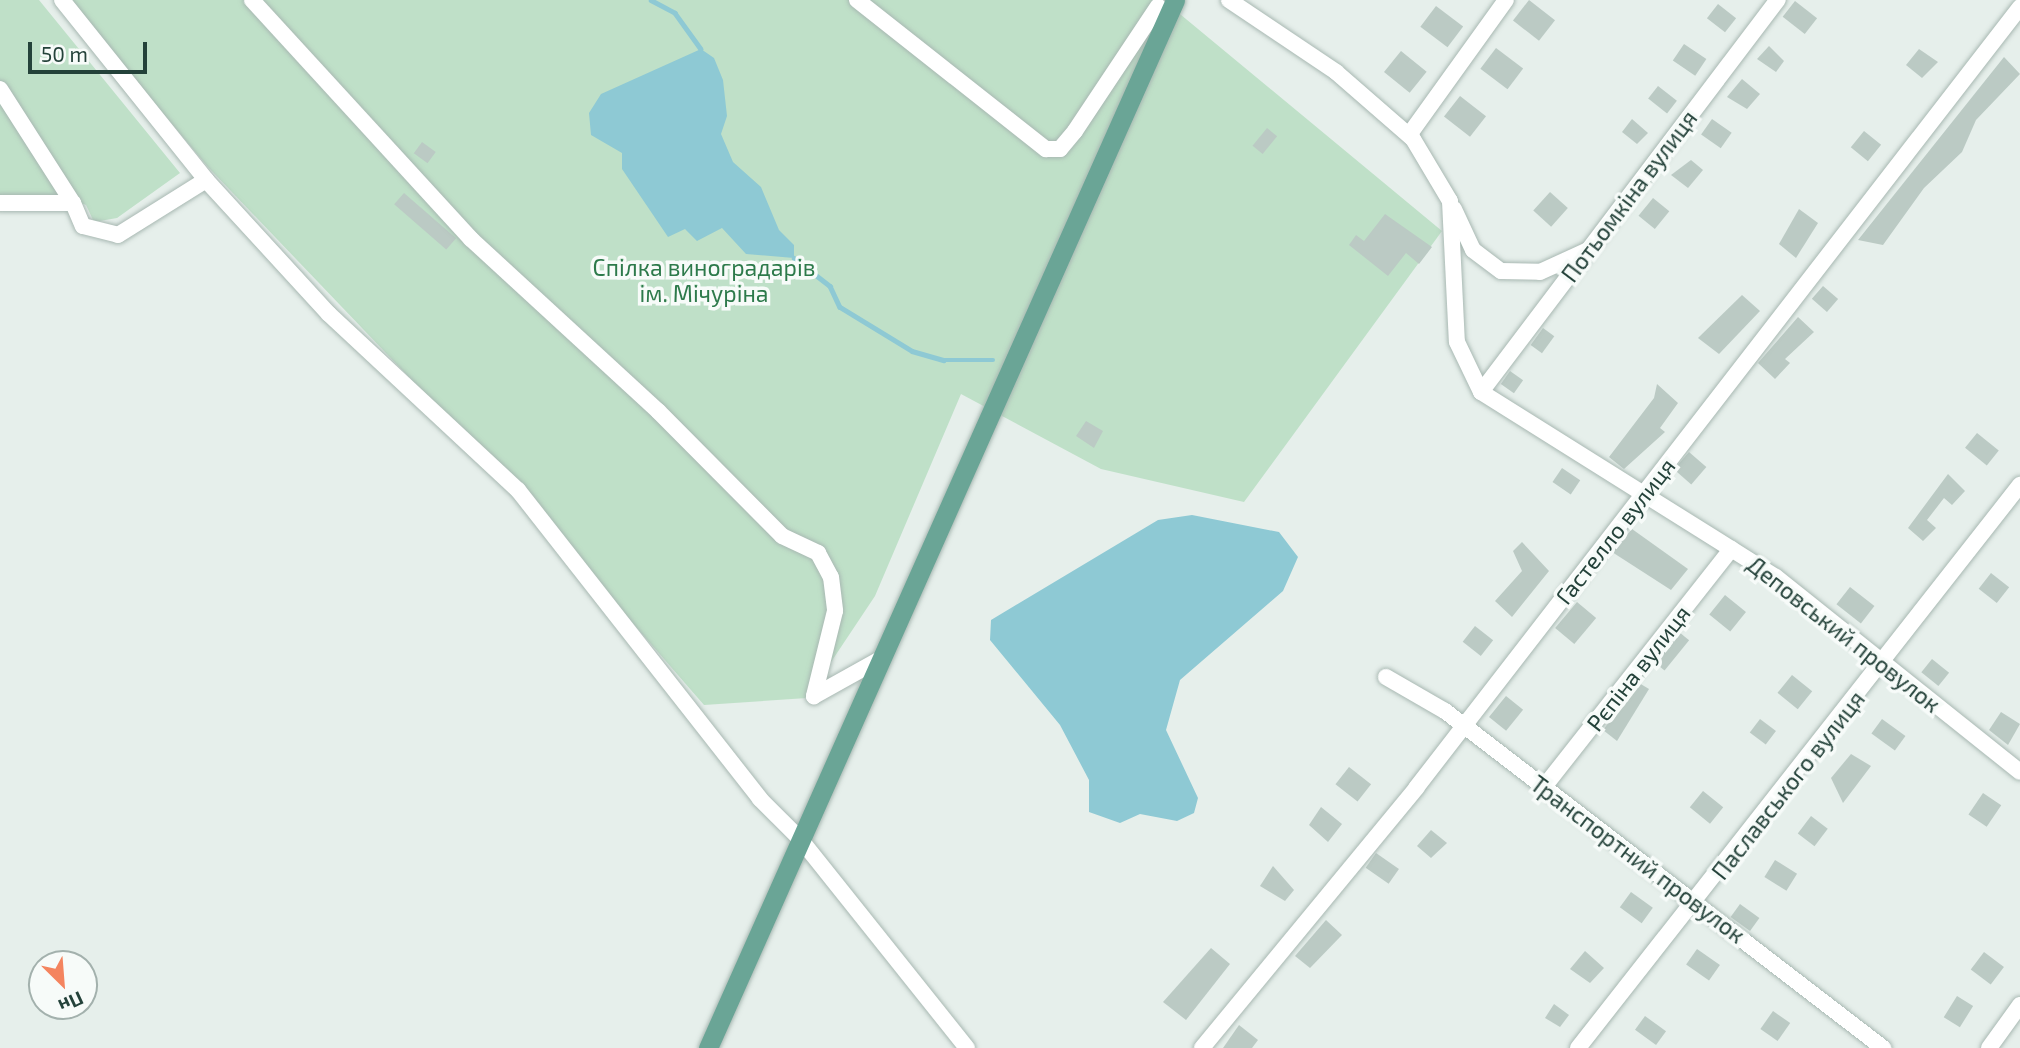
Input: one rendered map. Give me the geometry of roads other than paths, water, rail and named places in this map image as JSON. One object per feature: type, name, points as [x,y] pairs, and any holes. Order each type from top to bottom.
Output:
[{"type":"main road","points":[[708,1048],[882,658],[1163,5]]},
{"type":"street","points":[[62,0],[206,180],[367,352],[517,490],[760,799],[801,840],[967,1048]]},
{"type":"street","points":[[252,0],[471,239],[658,411],[782,536],[818,553],[831,577],[835,611],[814,696],[882,658]]},
{"type":"street","points":[[857,0],[1045,149],[1060,149],[1075,131],[1163,5]]},
{"type":"street","points":[[1229,0],[1336,72],[1409,135],[1450,201],[1473,250],[1501,271],[1539,272],[1588,250]]},
{"type":"street","points":[[1409,135],[1506,0]]},
{"type":"street","name":"Потьомкіна вулиця","points":[[1481,392],[1778,0]]},
{"type":"street","name":"Гастелло вулиця","points":[[1202,1048],[1464,726],[2020,7]]},
{"type":"street","points":[[0,89],[73,203],[83,226],[118,235],[206,180]]},
{"type":"street","points":[[1450,201],[1457,342],[1481,392]]},
{"type":"street","points":[[0,203],[73,203]]},
{"type":"street","name":"Деповський провулок","points":[[1481,392],[1731,548],[2020,772]]},
{"type":"street","name":"Паславського вулиця","points":[[1578,1048],[1883,664],[2020,485]]},
{"type":"street","name":"Рєпіна вулиця","points":[[1544,787],[1731,548]]},
{"type":"street","name":"Транспортний провулок","points":[[1386,677],[1464,726],[1883,1048]]},
{"type":"street","points":[[1989,1048],[2020,1005]]},
{"type":"water","points":[[701,49],[714,58],[723,80],[727,116],[721,134],[733,162],[761,187],[779,230],[794,245],[794,258],[746,254],[722,228],[697,241],[685,229],[668,237],[622,169],[622,153],[591,135],[589,113],[601,94]]},
{"type":"water","points":[[1192,515],[1279,532],[1298,557],[1283,591],[1180,680],[1166,730],[1198,798],[1194,813],[1177,821],[1140,814],[1120,823],[1089,812],[1089,780],[1060,725],[990,640],[991,620],[1158,520]]},
{"type":"waterway","points":[[651,0],[675,13],[701,49]]},
{"type":"waterway","points":[[794,258],[830,286],[840,307],[912,351],[944,360],[993,360]]},
{"type":"park label","name":"Спілка виноградарів ім. Мічуріна","points":[[704,280]]}]
